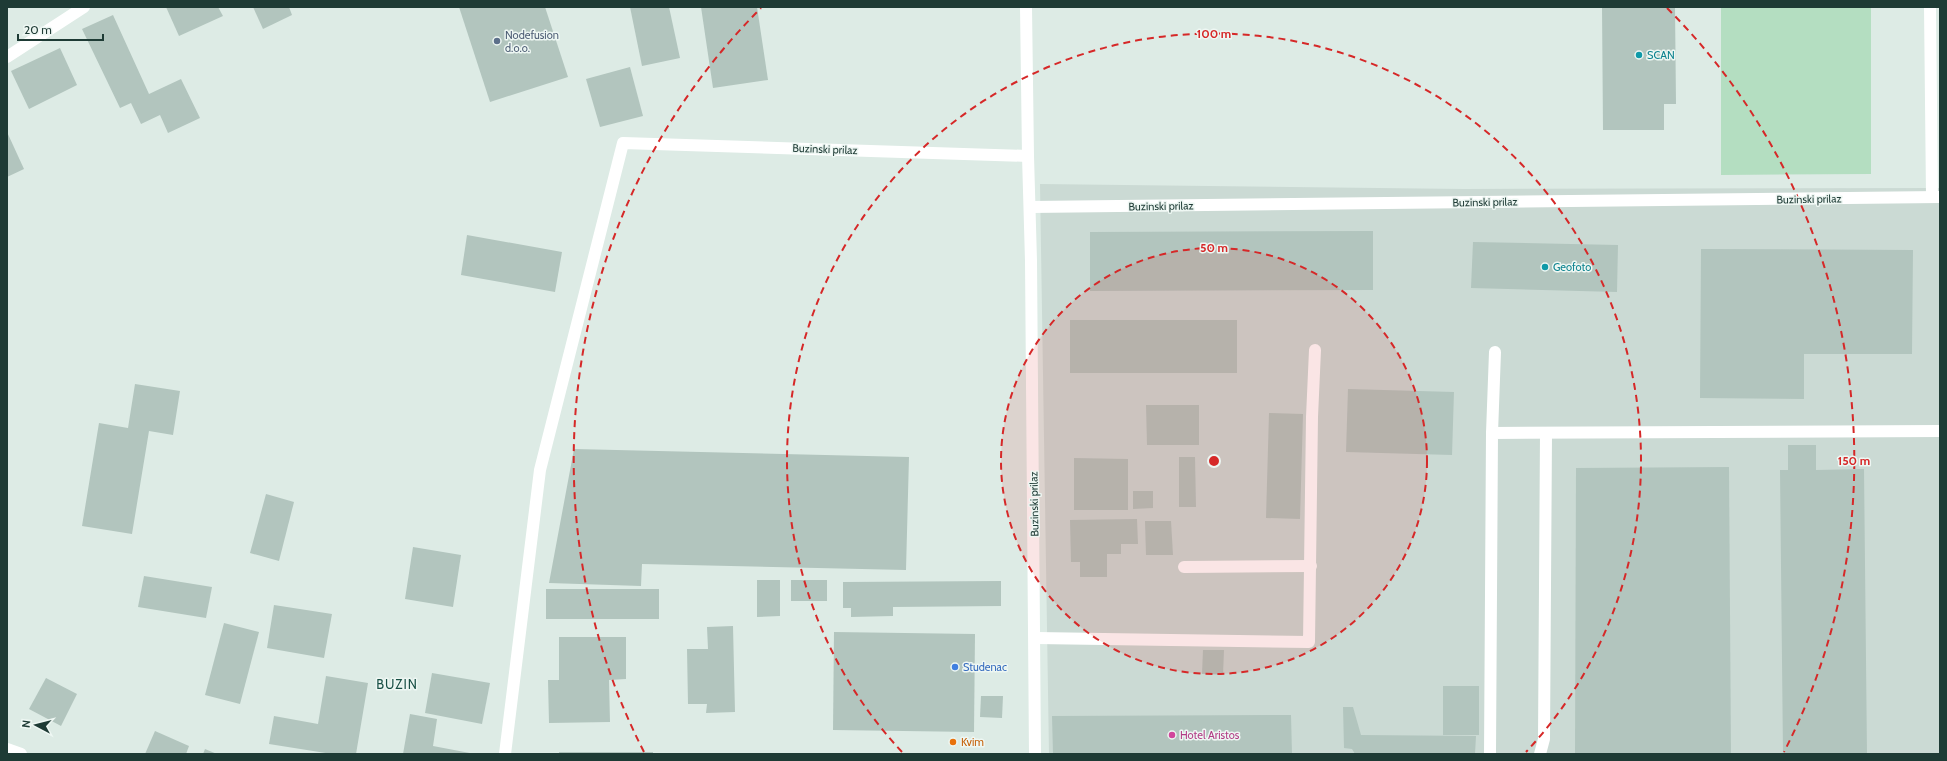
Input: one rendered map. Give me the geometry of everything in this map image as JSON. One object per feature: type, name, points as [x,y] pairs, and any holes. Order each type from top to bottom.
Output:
[{"type":"street","points":[[7,56],[84,7]]},
{"type":"street","name":"Buzinski prilaz","points":[[1026,7],[1036,638],[1036,754]]},
{"type":"street","points":[[1930,7],[1936,197]]},
{"type":"street","name":"Buzinski prilaz","points":[[505,754],[540,470],[622,143],[1028,156]]},
{"type":"street","name":"Buzinski prilaz","points":[[1030,207],[1936,197]]},
{"type":"street","points":[[1036,638],[1310,642],[1312,425],[1315,350]]},
{"type":"street","points":[[1490,754],[1492,433],[1495,352]]},
{"type":"street","points":[[1492,433],[1940,431]]},
{"type":"street","points":[[1540,754],[1544,739],[1546,433]]},
{"type":"street","points":[[1184,567],[1311,566]]},
{"type":"street","points":[[7,749],[21,754]]},
{"type":"shaded area","points":[[1040,184],[1464,189],[1940,188],[1940,754],[1049,754]]},
{"type":"green space","points":[[1721,7],[1871,7],[1871,174],[1721,175]]},
{"type":"building","points":[[166,7],[218,7],[223,16],[179,36]]},
{"type":"building","points":[[253,7],[289,7],[292,15],[263,29]]},
{"type":"building","points":[[459,7],[545,7],[568,77],[490,102]]},
{"type":"building","points":[[630,7],[669,7],[680,58],[642,66]]},
{"type":"building","points":[[701,7],[757,7],[768,80],[713,88]]},
{"type":"building","name":"SCAN","points":[[1602,7],[1675,7],[1676,104],[1664,104],[1664,130],[1603,130]]},
{"type":"building","points":[[113,15],[149,94],[181,79],[200,118],[168,133],[160,115],[141,124],[131,103],[120,108],[82,29]]},
{"type":"building","points":[[60,48],[77,85],[29,109],[11,71]]},
{"type":"building","points":[[630,67],[643,116],[600,127],[586,79]]},
{"type":"building","points":[[7,132],[24,169],[7,177]]},
{"type":"building","points":[[1373,231],[1373,290],[1090,291],[1090,232]]},
{"type":"building","points":[[467,235],[562,252],[555,292],[461,275]]},
{"type":"building","name":"Geofoto","points":[[1473,242],[1618,245],[1617,292],[1471,288]]},
{"type":"building","points":[[1701,249],[1913,250],[1912,354],[1804,354],[1804,399],[1700,398]]},
{"type":"building","points":[[1070,320],[1237,320],[1237,373],[1070,373]]},
{"type":"building","points":[[135,384],[180,391],[173,435],[149,431],[132,534],[82,526],[99,423],[128,428]]},
{"type":"building","points":[[1348,389],[1454,392],[1452,455],[1346,452]]},
{"type":"building","points":[[1146,405],[1199,405],[1199,445],[1147,445]]},
{"type":"building","points":[[1269,413],[1303,414],[1300,519],[1266,518]]},
{"type":"building","points":[[1788,445],[1816,445],[1816,470],[1864,469],[1867,754],[1783,754],[1780,470],[1788,470]]},
{"type":"building","points":[[574,449],[909,457],[906,570],[642,564],[641,586],[549,583]]},
{"type":"building","points":[[1179,457],[1195,457],[1196,507],[1179,507]]},
{"type":"building","points":[[1074,458],[1128,459],[1128,510],[1074,510]]},
{"type":"building","points":[[1729,467],[1731,754],[1575,754],[1576,468]]},
{"type":"building","points":[[1133,491],[1153,491],[1153,508],[1133,509]]},
{"type":"building","points":[[266,494],[294,502],[279,561],[250,553]]},
{"type":"building","points":[[1137,519],[1138,544],[1121,544],[1121,554],[1107,554],[1107,577],[1080,577],[1080,562],[1071,562],[1070,520]]},
{"type":"building","points":[[1145,521],[1171,521],[1173,555],[1146,555]]},
{"type":"building","points":[[413,547],[461,555],[453,607],[405,599]]},
{"type":"building","points":[[144,576],[212,587],[206,618],[138,607]]},
{"type":"building","points":[[757,580],[780,580],[780,616],[757,617]]},
{"type":"building","points":[[791,580],[827,580],[827,601],[791,601]]},
{"type":"building","points":[[1001,581],[1001,606],[893,607],[893,616],[851,617],[851,608],[843,608],[843,582]]},
{"type":"building","points":[[546,589],[659,589],[659,619],[546,619]]},
{"type":"building","points":[[274,605],[332,614],[324,658],[267,648]]},
{"type":"building","points":[[224,623],[259,632],[240,704],[205,695]]},
{"type":"building","points":[[733,626],[735,712],[706,713],[707,704],[688,704],[687,649],[708,649],[707,627]]},
{"type":"building","points":[[834,632],[975,634],[974,732],[833,730]]},
{"type":"building","points":[[559,637],[626,637],[626,679],[609,680],[610,722],[549,723],[548,680],[559,680]]},
{"type":"building","points":[[1203,650],[1224,650],[1223,675],[1202,674]]},
{"type":"building","points":[[432,673],[490,683],[482,724],[425,713]]},
{"type":"building","points":[[326,676],[368,683],[356,754],[332,754],[269,744],[274,716],[318,724]]},
{"type":"building","points":[[46,678],[77,694],[61,726],[29,709]]},
{"type":"building","points":[[1443,686],[1479,686],[1479,735],[1443,735]]},
{"type":"building","points":[[981,696],[1003,696],[1002,718],[980,717]]},
{"type":"building","points":[[1343,707],[1353,707],[1361,735],[1476,736],[1475,754],[1355,754],[1352,749],[1344,748]]},
{"type":"building","points":[[410,714],[437,719],[433,746],[475,754],[403,754]]},
{"type":"building","name":"Hotel Aristos","points":[[1291,715],[1292,754],[1053,754],[1052,716]]},
{"type":"building","points":[[155,731],[189,746],[186,754],[145,754]]},
{"type":"building","points":[[205,749],[217,754],[203,754]]},
{"type":"building","points":[[559,752],[653,752],[653,754],[559,754]]},
{"type":"place","name":"Nodefusion d.o.o.","points":[[497,41]]},
{"type":"place","name":"SCAN","points":[[1639,55]]},
{"type":"place","name":"Geofoto","points":[[1545,267]]},
{"type":"place","name":"Studenac","points":[[955,667]]},
{"type":"place","name":"Hotel Aristos","points":[[1172,735]]},
{"type":"place","name":"Kvim","points":[[953,742]]},
{"type":"district","name":"BUZIN","points":[[397,684]]}]
